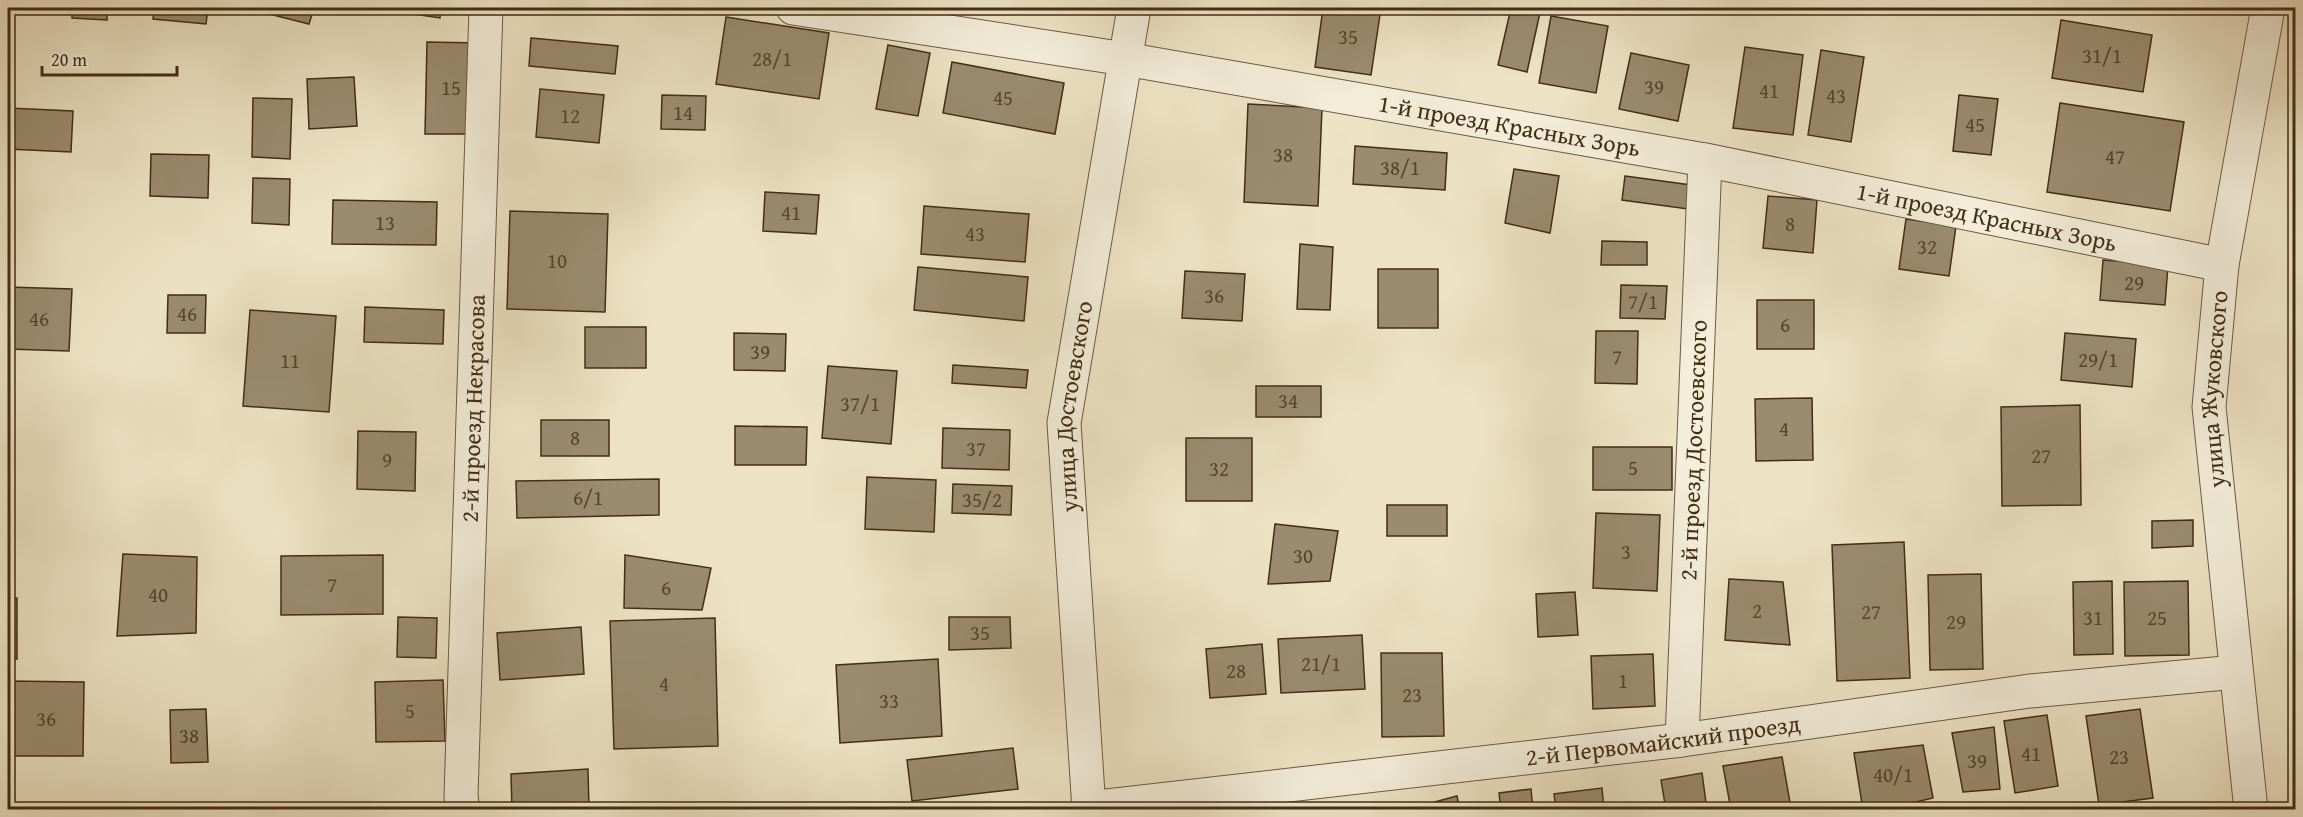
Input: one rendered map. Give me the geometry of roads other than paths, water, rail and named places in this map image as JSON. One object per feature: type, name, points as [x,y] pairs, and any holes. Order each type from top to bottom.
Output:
[{"type":"street","name":"2-й проезд Некрасова","points":[[463,810],[461,784],[486,8]]},
{"type":"street","name":"1-й проезд Красных Зорь","points":[[793,8],[1125,59],[1705,160],[2222,265]]},
{"type":"street","name":"улица Достоевского","points":[[1089,809],[1064,423],[1134,8]]},
{"type":"street","name":"улица Жуковского","points":[[2251,810],[2209,407],[2222,265],[2268,8]]},
{"type":"street","name":"2-й проезд Достоевского","points":[[1682,740],[1705,160]]},
{"type":"street","name":"2-й Первомайский проезд","points":[[1089,809],[1682,740],[2030,691],[2236,672]]}]
